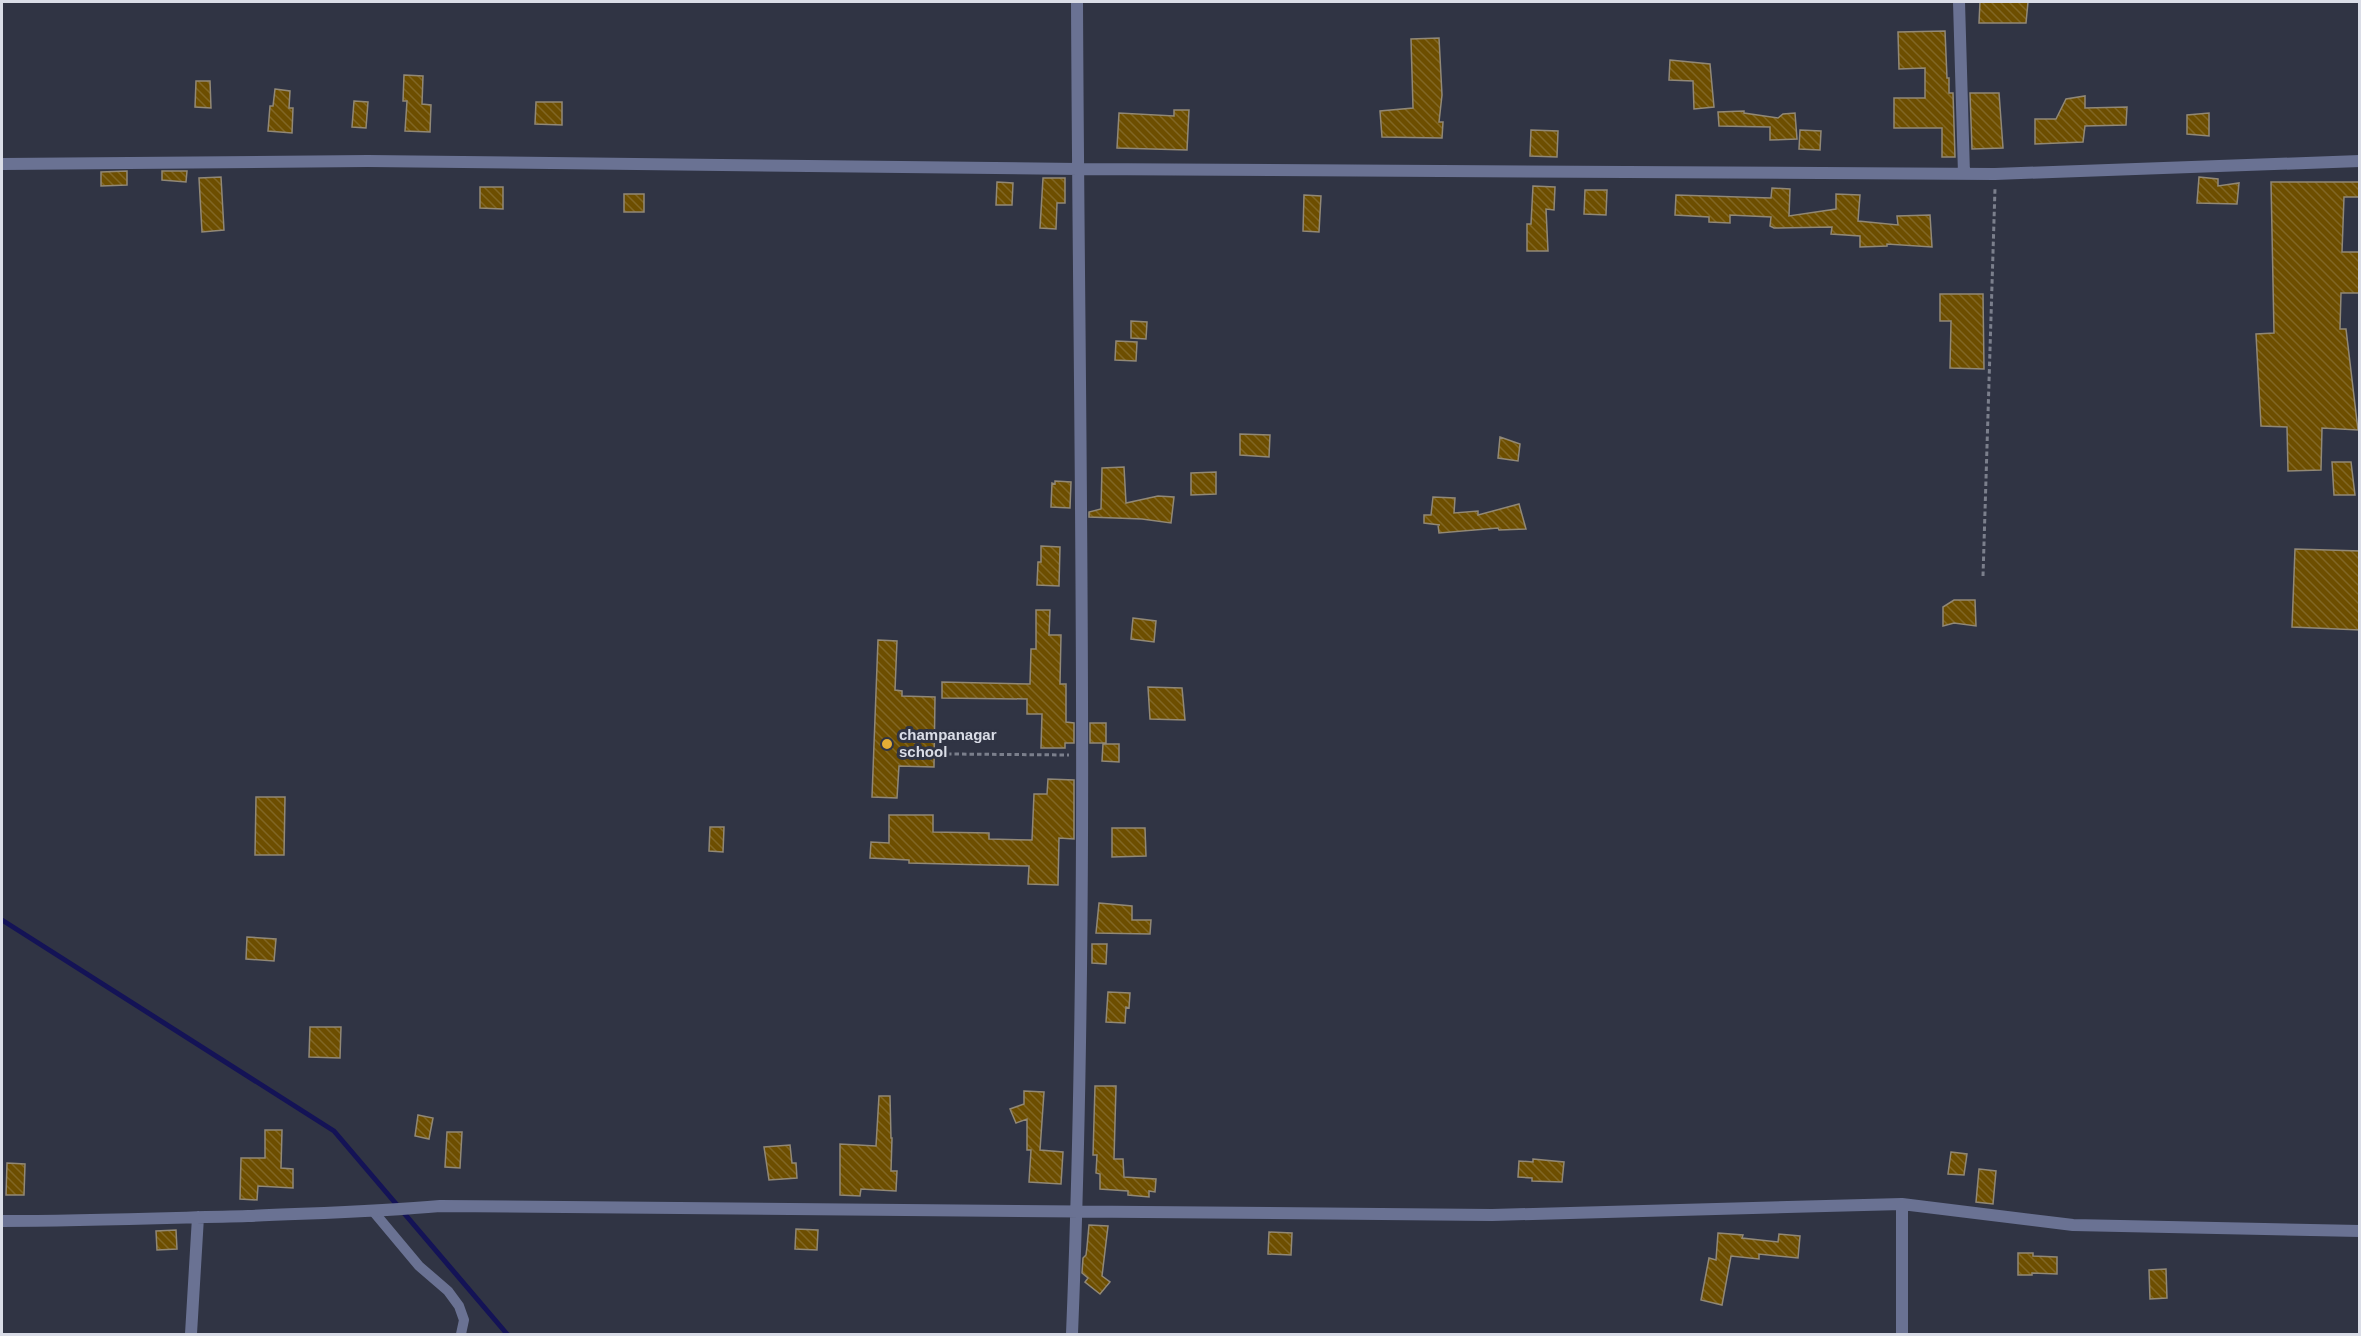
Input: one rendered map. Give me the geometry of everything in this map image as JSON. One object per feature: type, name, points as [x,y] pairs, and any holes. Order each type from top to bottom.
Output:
[{"type":"street","points":[[1072,1335],[1077,1212],[1083,756],[1077,2]]},
{"type":"street","points":[[1959,2],[1964,174]]},
{"type":"street","points":[[2,164],[380,162],[1078,169],[1995,174],[2360,161]]},
{"type":"street","points":[[1902,1204],[1902,1335]]},
{"type":"street","points":[[2,1221],[83,1221],[380,1211],[440,1206],[1492,1215],[1902,1204],[2073,1225],[2360,1231]]},
{"type":"street","points":[[191,1335],[198,1217]]},
{"type":"lane","points":[[380,1211],[419,1266],[448,1291],[459,1306],[464,1320],[460,1335]]},
{"type":"path","points":[[1983,576],[1995,174]]},
{"type":"path","points":[[947,754],[1083,756]]},
{"type":"building","points":[[1980,2],[2028,2],[2026,23],[1979,23]]},
{"type":"building","points":[[1945,31],[1947,78],[1949,78],[1949,93],[1953,93],[1955,157],[1942,157],[1942,128],[1894,128],[1894,98],[1925,98],[1925,68],[1899,69],[1898,32]]},
{"type":"building","points":[[1439,38],[1442,95],[1439,122],[1443,122],[1442,138],[1382,137],[1380,111],[1413,108],[1411,39]]},
{"type":"building","points":[[1670,60],[1710,64],[1714,107],[1694,109],[1693,81],[1669,80]]},
{"type":"building","points":[[404,75],[423,76],[422,104],[431,105],[430,132],[405,131],[407,101],[403,101]]},
{"type":"building","points":[[196,81],[210,81],[211,108],[195,107]]},
{"type":"building","points":[[275,89],[290,91],[289,108],[293,108],[292,133],[268,131],[270,106],[273,106]]},
{"type":"building","points":[[1970,93],[1999,93],[2003,148],[1972,149]]},
{"type":"building","points":[[2085,96],[2085,108],[2127,107],[2126,125],[2085,126],[2083,142],[2035,144],[2035,119],[2056,119],[2066,99]]},
{"type":"building","points":[[354,101],[368,102],[366,128],[352,127]]},
{"type":"building","points":[[536,102],[562,102],[562,125],[535,124]]},
{"type":"building","points":[[1174,110],[1189,110],[1187,150],[1117,148],[1119,113],[1174,116]]},
{"type":"building","points":[[1744,111],[1744,113],[1778,118],[1783,114],[1795,113],[1797,139],[1770,140],[1770,127],[1719,126],[1718,112]]},
{"type":"building","points":[[2209,113],[2209,136],[2187,134],[2187,115]]},
{"type":"building","points":[[1531,130],[1558,131],[1557,157],[1530,156]]},
{"type":"building","points":[[1800,130],[1821,131],[1820,150],[1799,149]]},
{"type":"building","points":[[127,171],[127,185],[101,186],[101,172]]},
{"type":"building","points":[[162,171],[187,171],[186,182],[162,180]]},
{"type":"building","points":[[221,177],[224,230],[202,232],[199,178]]},
{"type":"building","points":[[2199,177],[2218,179],[2218,186],[2239,183],[2237,204],[2197,203]]},
{"type":"building","points":[[1043,178],[1065,178],[1065,203],[1057,203],[1056,229],[1040,228]]},
{"type":"building","points":[[997,182],[1013,183],[1012,205],[996,205]]},
{"type":"building","points":[[2271,182],[2360,182],[2360,197],[2344,197],[2342,252],[2360,252],[2360,293],[2341,293],[2340,329],[2346,329],[2358,430],[2322,428],[2321,470],[2288,471],[2287,427],[2261,426],[2256,334],[2274,333]]},
{"type":"building","points":[[1533,186],[1555,187],[1554,210],[1546,209],[1548,251],[1527,251],[1527,224],[1531,224]]},
{"type":"building","points":[[480,187],[503,187],[503,209],[480,208]]},
{"type":"building","points":[[1772,188],[1790,189],[1789,216],[1836,209],[1836,194],[1860,195],[1858,221],[1898,225],[1897,216],[1930,215],[1932,247],[1887,244],[1887,246],[1860,247],[1860,236],[1831,234],[1832,227],[1774,228],[1770,226],[1771,217],[1730,215],[1730,223],[1709,222],[1709,217],[1675,215],[1676,195],[1771,198]]},
{"type":"building","points":[[1585,190],[1607,190],[1606,215],[1584,214]]},
{"type":"building","points":[[624,194],[644,194],[644,212],[624,212]]},
{"type":"building","points":[[1304,195],[1321,196],[1319,232],[1303,231]]},
{"type":"building","points":[[1940,294],[1983,294],[1984,369],[1950,368],[1951,321],[1940,321]]},
{"type":"building","points":[[1131,321],[1147,322],[1146,339],[1131,338]]},
{"type":"building","points":[[1116,341],[1137,342],[1136,361],[1115,360]]},
{"type":"building","points":[[1240,434],[1270,435],[1269,457],[1240,455]]},
{"type":"building","points":[[1500,437],[1520,444],[1518,461],[1498,458]]},
{"type":"building","points":[[2332,462],[2351,462],[2355,495],[2334,495]]},
{"type":"building","points":[[1124,467],[1126,503],[1158,496],[1174,497],[1171,523],[1142,519],[1089,517],[1089,512],[1101,509],[1102,468]]},
{"type":"building","points":[[1216,472],[1216,494],[1191,495],[1191,473]]},
{"type":"building","points":[[1055,481],[1071,482],[1070,508],[1051,507],[1052,483],[1055,484]]},
{"type":"building","points":[[1433,497],[1455,498],[1454,513],[1478,511],[1478,515],[1519,504],[1526,529],[1499,530],[1498,528],[1439,533],[1438,525],[1440,525],[1424,523],[1424,515],[1431,515]]},
{"type":"building","points":[[1041,546],[1060,547],[1059,586],[1037,585]]},
{"type":"building","points":[[2295,549],[2360,551],[2360,630],[2292,627]]},
{"type":"building","points":[[1954,600],[1975,600],[1976,626],[1954,623],[1943,626],[1943,607]]},
{"type":"building","points":[[1036,610],[1050,610],[1049,635],[1061,635],[1060,684],[1066,684],[1066,722],[1074,723],[1074,743],[1065,743],[1065,748],[1041,748],[1042,714],[1027,714],[1027,699],[942,698],[942,682],[1030,684],[1031,649],[1036,649]]},
{"type":"building","points":[[1133,618],[1156,621],[1154,642],[1131,639]]},
{"type":"building","points":[[878,640],[897,641],[895,690],[902,691],[902,696],[935,697],[934,767],[899,766],[897,798],[872,797]]},
{"type":"building","points":[[1148,687],[1182,688],[1185,720],[1150,719]]},
{"type":"building","points":[[1090,723],[1106,723],[1106,743],[1090,743]]},
{"type":"building","points":[[1103,744],[1119,744],[1119,762],[1102,761]]},
{"type":"building","points":[[1048,779],[1074,780],[1074,839],[1059,838],[1058,885],[1028,884],[1029,866],[909,863],[909,860],[870,858],[871,842],[889,843],[889,815],[933,815],[933,832],[989,833],[989,839],[1032,840],[1034,794],[1047,794]]},
{"type":"building","points":[[256,797],[285,797],[284,855],[255,855]]},
{"type":"building","points":[[710,827],[724,827],[723,852],[709,851]]},
{"type":"building","points":[[1112,828],[1145,828],[1146,856],[1112,857]]},
{"type":"building","points":[[1099,903],[1132,906],[1132,920],[1151,920],[1150,934],[1096,933]]},
{"type":"building","points":[[247,937],[276,939],[274,961],[246,959]]},
{"type":"building","points":[[1092,944],[1107,944],[1106,964],[1092,963]]},
{"type":"building","points":[[1108,992],[1130,993],[1125,1023],[1106,1022]]},
{"type":"building","points":[[310,1027],[341,1027],[340,1058],[309,1057]]},
{"type":"building","points":[[1095,1086],[1116,1086],[1114,1159],[1123,1159],[1124,1177],[1156,1179],[1155,1192],[1149,1191],[1149,1197],[1128,1195],[1128,1191],[1100,1189],[1100,1174],[1096,1173],[1097,1155],[1093,1155]]},
{"type":"building","points":[[1024,1091],[1044,1092],[1040,1150],[1063,1152],[1061,1184],[1029,1182],[1031,1150],[1027,1150],[1027,1119],[1016,1123],[1010,1109],[1024,1104]]},
{"type":"building","points":[[879,1096],[890,1096],[891,1171],[897,1171],[896,1191],[861,1189],[860,1196],[840,1195],[840,1144],[876,1146]]},
{"type":"building","points":[[418,1115],[433,1118],[429,1139],[415,1136]]},
{"type":"building","points":[[265,1130],[282,1130],[281,1168],[293,1169],[293,1188],[258,1186],[257,1200],[240,1199],[241,1158],[265,1158]]},
{"type":"building","points":[[447,1132],[462,1132],[460,1168],[445,1167]]},
{"type":"building","points":[[790,1145],[792,1163],[796,1163],[797,1178],[769,1180],[764,1147]]},
{"type":"building","points":[[1951,1152],[1967,1154],[1964,1175],[1948,1174]]},
{"type":"building","points":[[1533,1159],[1564,1162],[1562,1182],[1532,1181],[1532,1178],[1518,1177],[1519,1161],[1533,1162]]},
{"type":"building","points":[[7,1163],[25,1164],[24,1195],[6,1195]]},
{"type":"building","points":[[1979,1169],[1996,1171],[1993,1204],[1976,1202]]},
{"type":"building","points":[[1089,1225],[1108,1226],[1102,1276],[1110,1282],[1100,1294],[1085,1282],[1088,1278],[1082,1273]]},
{"type":"building","points":[[796,1229],[818,1230],[817,1250],[795,1249]]},
{"type":"building","points":[[176,1230],[177,1249],[157,1250],[156,1231]]},
{"type":"building","points":[[1269,1232],[1292,1233],[1291,1255],[1268,1254]]},
{"type":"building","points":[[1718,1233],[1778,1242],[1779,1234],[1800,1236],[1798,1258],[1759,1254],[1759,1259],[1731,1256],[1722,1305],[1701,1300],[1709,1258],[1716,1260]]},
{"type":"building","points":[[2018,1253],[2057,1257],[2057,1274],[2018,1275]]},
{"type":"building","points":[[2166,1269],[2167,1298],[2150,1299],[2149,1270]]},
{"type":"waterway","points":[[2,920],[334,1131],[507,1334]]},
{"type":"place","name":"champanagar school","points":[[887,744]]}]
